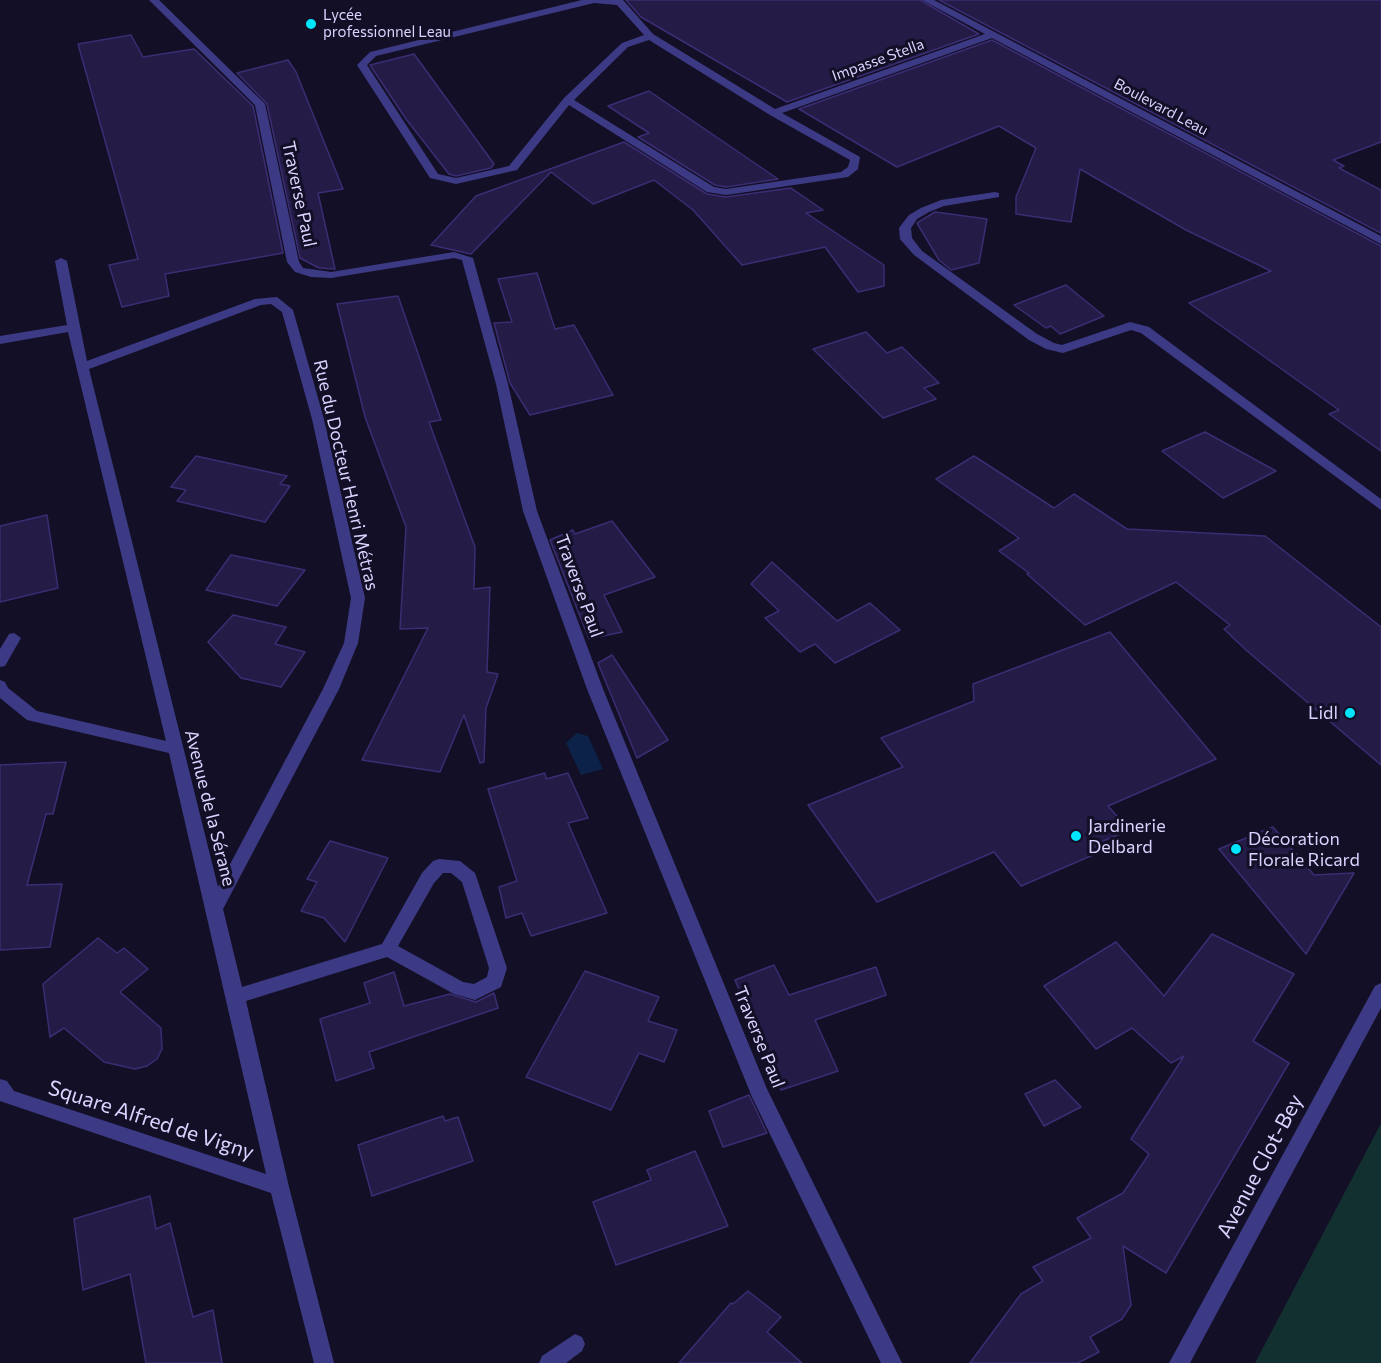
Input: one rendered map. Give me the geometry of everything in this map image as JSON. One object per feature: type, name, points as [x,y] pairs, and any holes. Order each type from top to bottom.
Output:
[{"type":"street","name":"Traverse Paul","points":[[154,0],[260,104],[293,262],[299,270],[311,274],[331,275],[454,255],[467,258],[502,384],[530,511],[596,689],[759,1091],[892,1363]]},
{"type":"street","points":[[568,100],[711,190],[726,192],[844,175],[853,169],[856,159],[774,113],[650,36],[620,2],[594,0],[373,54],[362,65],[434,176],[456,181],[513,168],[568,100],[626,45],[650,36]]},
{"type":"street","name":"Boulevard Leau","points":[[927,0],[1381,241]]},
{"type":"street","name":"Impasse Stella","points":[[774,113],[992,35]]},
{"type":"street","points":[[994,195],[941,203],[925,210],[913,217],[905,228],[906,239],[918,253],[1050,346],[1063,349],[1130,326],[1145,330],[1381,506]]},
{"type":"street","name":"Avenue de la Sérane","points":[[61,261],[82,367],[236,997],[279,1187],[324,1363]]},
{"type":"street","name":"Rue du Docteur Henri Métras","points":[[82,367],[259,302],[273,300],[287,310],[318,419],[358,598],[351,643],[331,689],[214,908]]},
{"type":"street","points":[[0,340],[73,328]]},
{"type":"street","points":[[0,662],[14,638]]},
{"type":"street","points":[[0,686],[0,690],[32,716],[176,749]]},
{"type":"street","points":[[236,997],[388,948],[428,878],[439,866],[454,866],[469,878],[498,968],[495,982],[475,992],[460,989],[388,948]]},
{"type":"street","name":"Avenue Clot-Bey","points":[[1179,1363],[1381,991]]},
{"type":"street","name":"Square Alfred de Vigny","points":[[3,1095],[279,1187]]},
{"type":"street","points":[[549,1363],[575,1344]]},
{"type":"green space","points":[[1381,1123],[1381,1363],[1255,1363],[1377,1131]]},
{"type":"water","points":[[577,733],[588,736],[603,769],[581,775],[566,743]]},
{"type":"building","points":[[626,0],[920,0],[979,34],[787,102],[641,17]]},
{"type":"building","points":[[939,0],[1381,0],[1381,142],[1333,160],[1344,166],[1339,168],[1381,190],[1381,233]]},
{"type":"building","points":[[131,35],[143,57],[194,49],[253,106],[283,253],[165,274],[169,296],[122,307],[109,265],[138,259],[78,44]]},
{"type":"building","points":[[992,40],[1381,246],[1381,451],[1329,414],[1339,410],[1189,303],[1271,271],[1186,230],[1080,169],[1071,222],[1016,214],[1016,197],[1036,148],[999,126],[897,167],[799,109]]},
{"type":"building","points":[[414,54],[494,164],[491,168],[456,176],[449,174],[406,119],[370,65]]},
{"type":"building","points":[[288,60],[296,72],[343,189],[318,193],[335,269],[319,268],[300,258],[267,104],[237,73]]},
{"type":"building","points":[[649,91],[778,179],[726,187],[715,185],[638,137],[649,133],[608,106]]},
{"type":"building","points":[[624,142],[707,194],[726,197],[791,188],[823,210],[806,213],[884,265],[884,286],[858,292],[825,247],[742,265],[693,210],[654,180],[593,204],[551,172],[471,254],[431,245],[476,196]]},
{"type":"building","points":[[935,212],[987,219],[979,263],[951,270],[939,260],[917,223]]},
{"type":"building","points":[[537,273],[555,329],[574,325],[613,395],[530,415],[510,383],[494,323],[512,322],[498,279]]},
{"type":"building","points":[[1066,285],[1104,316],[1060,334],[1051,326],[1046,328],[1014,305]]},
{"type":"building","points":[[398,296],[441,420],[429,422],[475,547],[474,589],[490,587],[487,672],[498,674],[486,708],[484,762],[480,763],[464,715],[440,772],[362,760],[428,628],[400,629],[406,527],[365,417],[337,304]]},
{"type":"building","points":[[866,332],[887,353],[902,347],[939,383],[924,388],[936,399],[883,418],[813,349]]},
{"type":"building","points":[[1205,432],[1276,471],[1223,498],[1162,451]]},
{"type":"building","points":[[196,456],[287,476],[280,484],[290,486],[265,522],[177,501],[186,490],[171,487]]},
{"type":"building","points":[[974,456],[1054,508],[1074,494],[1127,529],[1265,536],[1381,627],[1381,765],[1246,650],[1224,629],[1230,625],[1176,582],[1085,625],[1027,574],[1029,573],[999,551],[1019,538],[936,479]]},
{"type":"building","points":[[47,515],[58,588],[0,602],[0,526]]},
{"type":"building","points":[[612,521],[655,577],[604,595],[622,632],[589,639],[550,540],[573,530],[575,534]]},
{"type":"building","points":[[231,555],[305,570],[277,606],[206,590]]},
{"type":"building","points":[[772,562],[837,621],[870,603],[900,630],[835,663],[815,644],[800,652],[765,618],[779,611],[751,584]]},
{"type":"building","points":[[233,615],[286,627],[275,644],[305,652],[281,687],[241,678],[208,642]]},
{"type":"building","points":[[1110,632],[1216,759],[1108,806],[1129,830],[1094,845],[1100,852],[1021,886],[994,852],[877,902],[808,805],[903,767],[881,738],[974,701],[973,684]]},
{"type":"building","points":[[612,655],[668,740],[637,758],[598,663]]},
{"type":"building","points":[[66,762],[53,814],[46,814],[27,885],[62,884],[50,947],[0,950],[0,765]]},
{"type":"building","points":[[545,773],[546,779],[568,773],[588,818],[568,823],[607,913],[531,936],[522,913],[506,918],[499,887],[517,881],[488,789]]},
{"type":"building","points":[[1273,827],[1314,875],[1354,873],[1306,954],[1219,849]]},
{"type":"building","points":[[330,841],[388,858],[345,942],[324,918],[301,911],[317,882],[307,879]]},
{"type":"building","points":[[1212,934],[1294,974],[1253,1041],[1289,1063],[1166,1273],[1123,1246],[1131,1305],[1122,1319],[1090,1337],[1099,1352],[1078,1363],[970,1363],[1021,1294],[1043,1281],[1033,1267],[1091,1238],[1077,1218],[1123,1193],[1149,1154],[1131,1139],[1184,1056],[1171,1063],[1132,1028],[1096,1049],[1044,986],[1116,942],[1164,996]]},
{"type":"building","points":[[98,938],[117,953],[124,948],[148,969],[120,992],[161,1028],[162,1049],[157,1059],[147,1066],[135,1069],[104,1062],[64,1028],[50,1037],[43,984]]},
{"type":"building","points":[[774,965],[789,995],[876,967],[886,995],[815,1020],[838,1071],[781,1090],[735,980]]},
{"type":"building","points":[[585,971],[659,997],[648,1021],[677,1030],[664,1062],[639,1053],[611,1110],[526,1077]]},
{"type":"building","points":[[394,972],[404,1006],[450,994],[476,1002],[494,993],[498,1008],[369,1052],[374,1068],[336,1081],[320,1019],[370,1003],[364,983]]},
{"type":"building","points":[[1055,1080],[1081,1107],[1044,1126],[1025,1094]]},
{"type":"building","points":[[749,1095],[767,1133],[723,1147],[709,1111]]},
{"type":"building","points":[[443,1116],[445,1121],[458,1117],[473,1161],[372,1196],[358,1145]]},
{"type":"building","points":[[695,1151],[728,1226],[616,1265],[593,1202],[651,1180],[647,1170]]},
{"type":"building","points":[[150,1196],[156,1229],[170,1223],[193,1317],[213,1310],[222,1363],[146,1363],[130,1274],[83,1290],[74,1219]]},
{"type":"building","points":[[748,1291],[781,1317],[767,1332],[802,1363],[679,1363],[731,1303],[733,1304]]},
{"type":"place","name":"Lycée professionnel Leau","points":[[311,24]]},
{"type":"place","name":"Lidl","points":[[1350,713]]},
{"type":"place","name":"Jardinerie Delbard","points":[[1076,836]]},
{"type":"place","name":"Décoration Florale Ricard","points":[[1236,849]]}]
